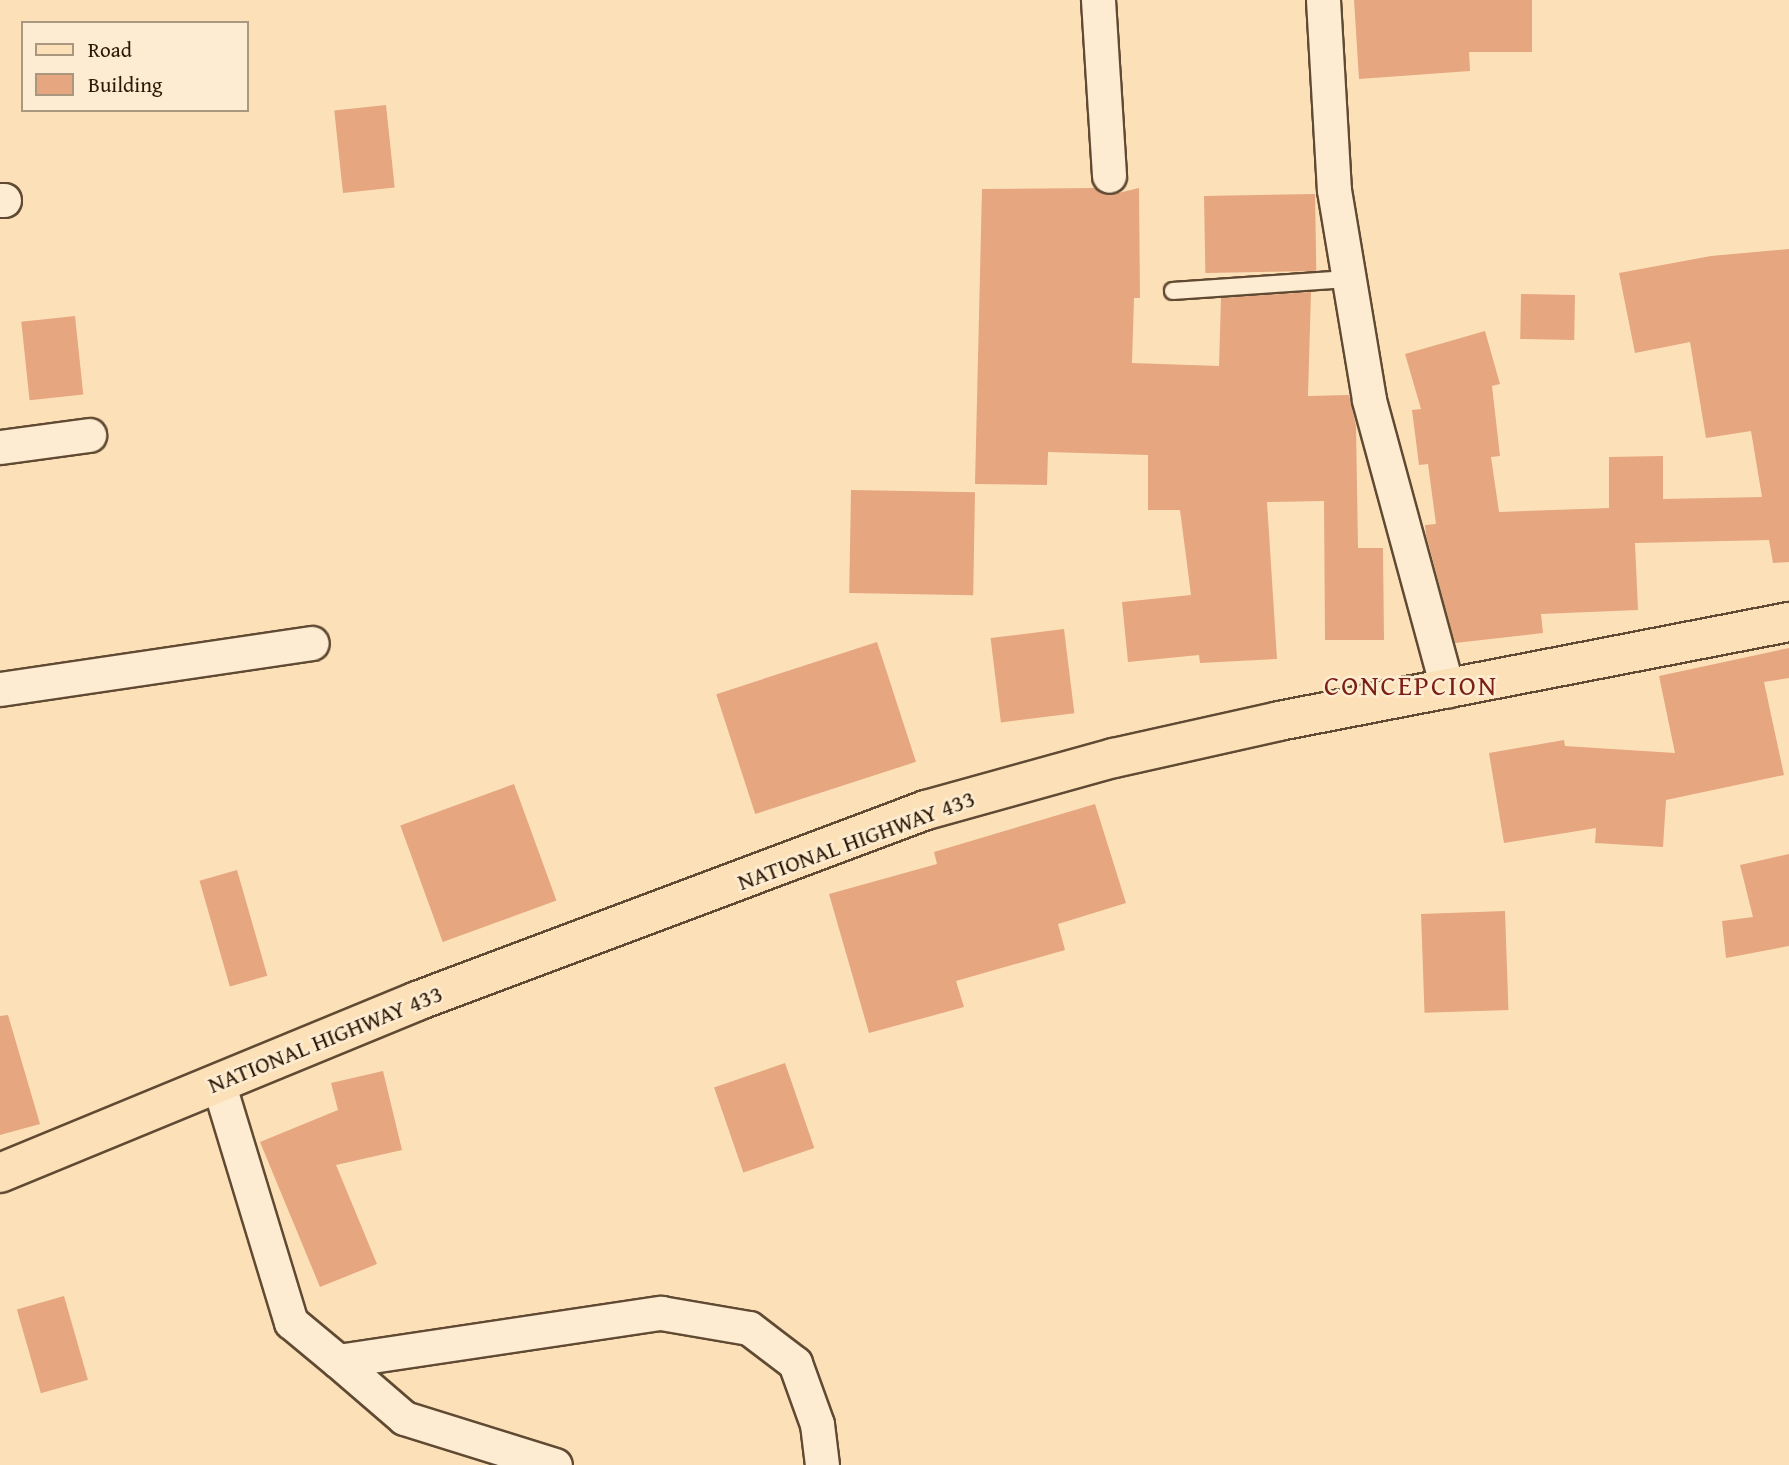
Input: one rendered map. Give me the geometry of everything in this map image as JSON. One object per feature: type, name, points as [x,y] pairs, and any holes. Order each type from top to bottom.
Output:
[{"type":"main road","name":"NATIONAL HIGHWAY 433","points":[[0,1173],[218,1082],[926,810],[1114,758],[1789,622]]},
{"type":"street","points":[[1098,0],[1109,176]]},
{"type":"street","points":[[1323,0],[1334,190],[1369,400],[1448,690]]},
{"type":"street","points":[[0,447],[89,435]]},
{"type":"street","points":[[0,689],[312,643]]},
{"type":"street","points":[[218,1082],[291,1322],[404,1418],[555,1465]]},
{"type":"street","points":[[338,1362],[661,1313],[750,1328],[795,1363],[817,1424],[821,1465]]},
{"type":"lane","points":[[1173,290],[1350,279]]},
{"type":"building","points":[[1354,0],[1532,0],[1532,52],[1469,52],[1470,71],[1359,79]]},
{"type":"building","points":[[386,105],[395,188],[343,193],[334,110]]},
{"type":"building","points":[[1095,188],[1110,195],[1139,188],[1140,298],[1134,298],[1132,363],[1219,366],[1221,298],[1311,292],[1308,396],[1349,395],[1356,426],[1358,548],[1383,548],[1384,640],[1325,640],[1324,501],[1267,502],[1277,659],[1200,663],[1199,655],[1128,662],[1122,602],[1191,595],[1180,510],[1148,510],[1148,455],[1048,452],[1047,485],[975,484],[982,189]]},
{"type":"building","points":[[1315,194],[1316,271],[1205,273],[1204,196]]},
{"type":"building","points":[[1789,249],[1789,562],[1773,563],[1769,540],[1635,543],[1638,610],[1541,614],[1543,633],[1455,643],[1426,535],[1425,525],[1436,524],[1428,464],[1419,465],[1412,410],[1421,409],[1405,354],[1485,331],[1500,384],[1492,386],[1500,456],[1491,457],[1499,512],[1609,508],[1609,457],[1663,456],[1663,499],[1762,497],[1751,431],[1706,438],[1690,342],[1635,353],[1619,273],[1711,256]]},
{"type":"building","points":[[1521,294],[1575,295],[1574,340],[1520,339]]},
{"type":"building","points":[[75,316],[83,395],[30,400],[21,322]]},
{"type":"building","points":[[851,490],[975,492],[973,595],[849,593]]},
{"type":"building","points":[[1064,629],[1074,713],[1001,722],[991,638]]},
{"type":"building","points":[[877,642],[916,762],[755,814],[716,694]]},
{"type":"building","points":[[1789,648],[1789,678],[1764,682],[1784,775],[1666,800],[1663,847],[1595,843],[1596,828],[1504,843],[1489,753],[1564,740],[1565,746],[1675,753],[1659,676]]},
{"type":"building","points":[[514,784],[556,901],[443,942],[400,825]]},
{"type":"building","points":[[1095,804],[1126,903],[1058,924],[1065,950],[956,981],[964,1007],[869,1033],[829,894],[937,864],[934,852]]},
{"type":"building","points":[[1789,854],[1789,946],[1726,958],[1722,921],[1753,917],[1740,865]]},
{"type":"building","points":[[237,870],[267,976],[230,986],[200,881]]},
{"type":"building","points":[[1505,911],[1508,1010],[1425,1013],[1421,914]]},
{"type":"building","points":[[8,1015],[40,1124],[0,1135],[0,1016]]},
{"type":"building","points":[[785,1063],[814,1148],[743,1173],[714,1087]]},
{"type":"building","points":[[383,1071],[402,1150],[336,1165],[377,1264],[320,1287],[260,1142],[338,1110],[331,1083]]},
{"type":"building","points":[[64,1296],[88,1380],[41,1393],[17,1310]]},
{"type":"district","name":"CONCEPCION","points":[[1411,685]]}]
